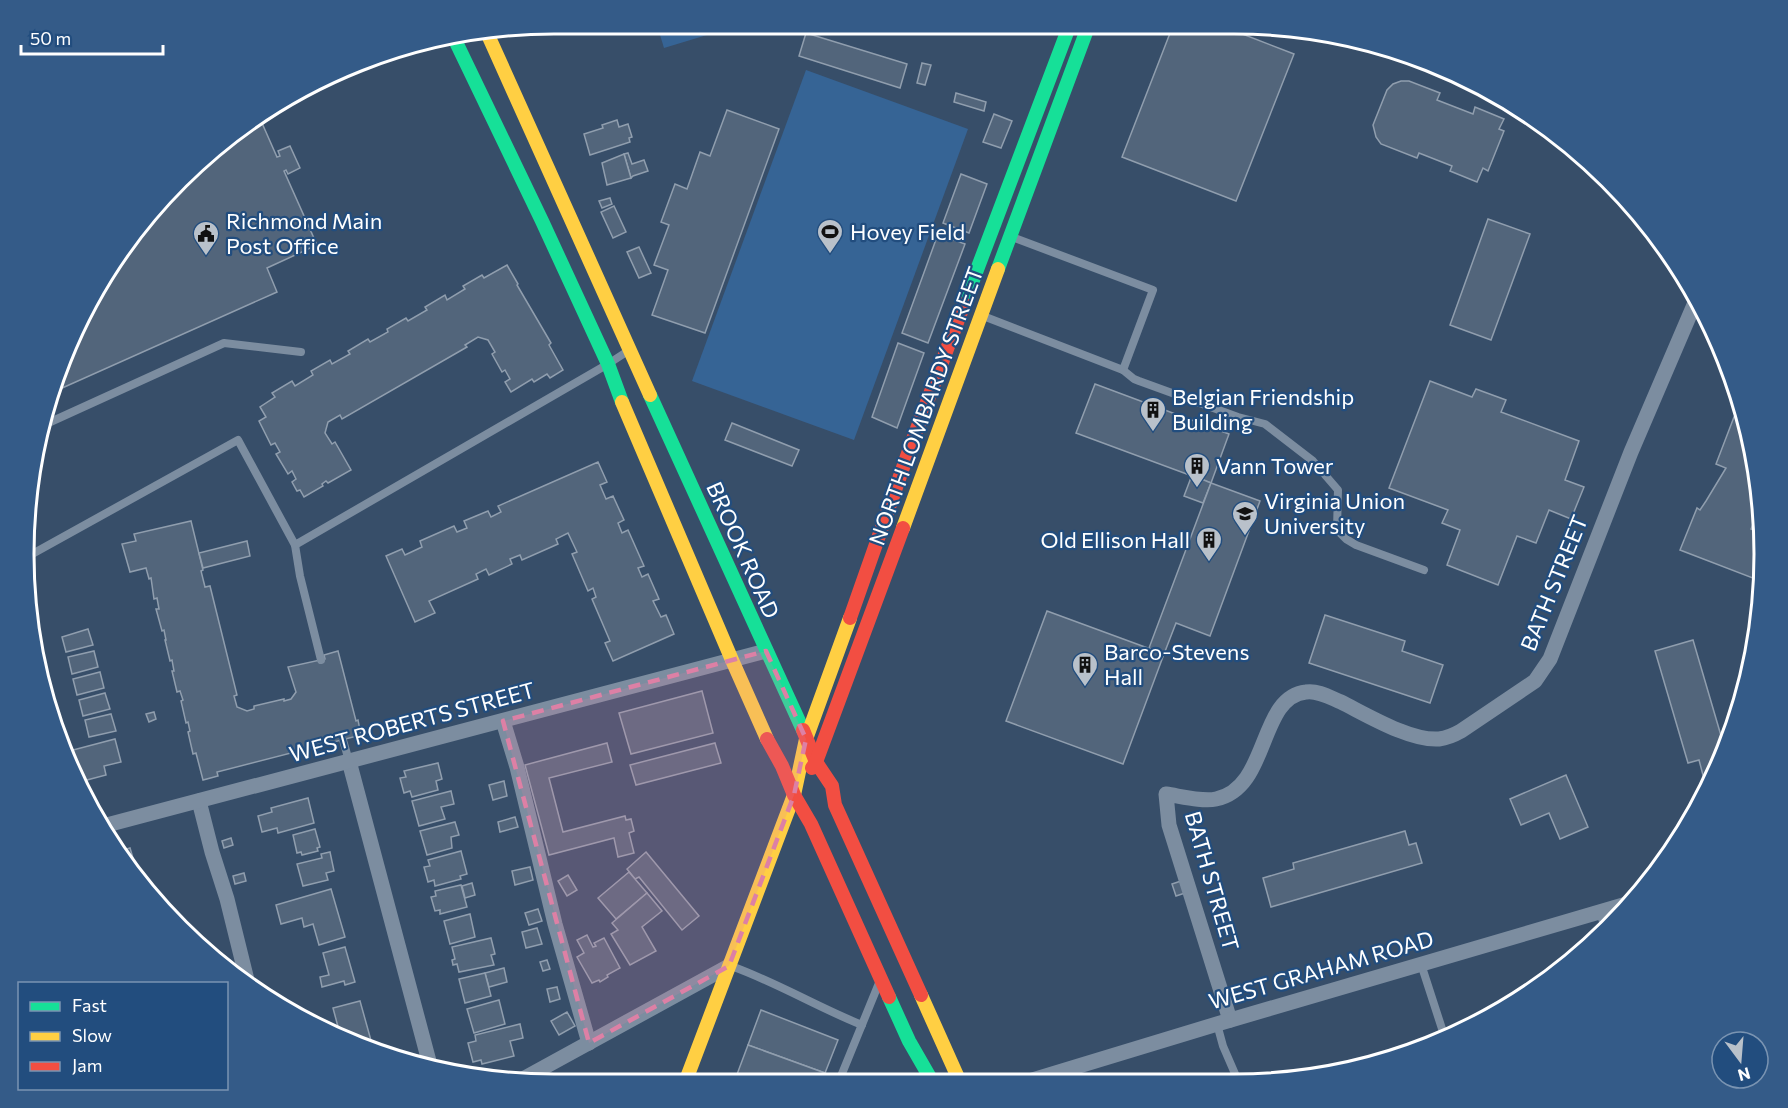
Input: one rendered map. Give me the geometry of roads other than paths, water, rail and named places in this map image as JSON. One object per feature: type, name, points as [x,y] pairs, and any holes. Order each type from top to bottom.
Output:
[{"type":"main road","name":"NORTH LOMBARDY STREET","points":[[688,1074],[794,795],[806,739],[912,442],[1066,34]]},
{"type":"main road","name":"NORTH LOMBARDY STREET","points":[[794,795],[816,762],[1085,34]]},
{"type":"main road","name":"BROOK ROAD","points":[[490,39],[816,762],[832,786],[835,805],[956,1074]]},
{"type":"main road","points":[[457,43],[608,364],[628,417],[767,738],[794,795],[811,824],[909,1041],[928,1074]]},
{"type":"street","name":"BATH STREET","points":[[1223,1022],[1169,825],[1166,794],[1213,800],[1225,797],[1239,789],[1251,772],[1280,709],[1289,699],[1306,692],[1328,697],[1410,735],[1426,739],[1441,739],[1461,731],[1535,681],[1550,659],[1631,452],[1692,309]]},
{"type":"street","name":"WEST ROBERTS STREET","points":[[110,824],[766,651]]},
{"type":"street","points":[[503,721],[517,767],[555,924],[589,1043]]},
{"type":"street","points":[[349,761],[428,1058]]},
{"type":"street","points":[[200,801],[245,971]]},
{"type":"street","name":"WEST GRAHAM ROAD","points":[[1052,1074],[1614,908]]},
{"type":"street","points":[[536,1073],[729,966]]},
{"type":"lane","points":[[1011,237],[1152,290],[1123,370]]},
{"type":"lane","points":[[982,315],[1123,370],[1134,379],[1148,385],[1264,424],[1313,461],[1338,490],[1337,530],[1346,539],[1356,545],[1424,570]]},
{"type":"lane","points":[[52,421],[224,344],[301,352]]},
{"type":"lane","points":[[295,545],[630,350]]},
{"type":"lane","points":[[34,553],[238,440],[295,545],[300,576],[321,660]]},
{"type":"lane","points":[[344,740],[349,761]]},
{"type":"lane","points":[[1599,912],[1602,920]]},
{"type":"lane","points":[[1421,964],[1442,1030]]},
{"type":"lane","points":[[729,966],[752,974],[862,1025]]},
{"type":"lane","points":[[842,1074],[881,979]]},
{"type":"lane","points":[[1223,1022],[1223,1046],[1235,1074]]},
{"type":"place","name":"Hovey Field","points":[[830,255]]},
{"type":"place","name":"Richmond Main Post Office","points":[[206,257]]},
{"type":"place","name":"Belgian Friendship Building","points":[[1153,433]]},
{"type":"place","name":"Vann Tower","points":[[1197,489]]},
{"type":"place","name":"Virginia Union University","points":[[1245,537]]},
{"type":"place","name":"Old Ellison Hall","points":[[1209,563]]},
{"type":"place","name":"Barco-Stevens Hall","points":[[1085,688]]}]
